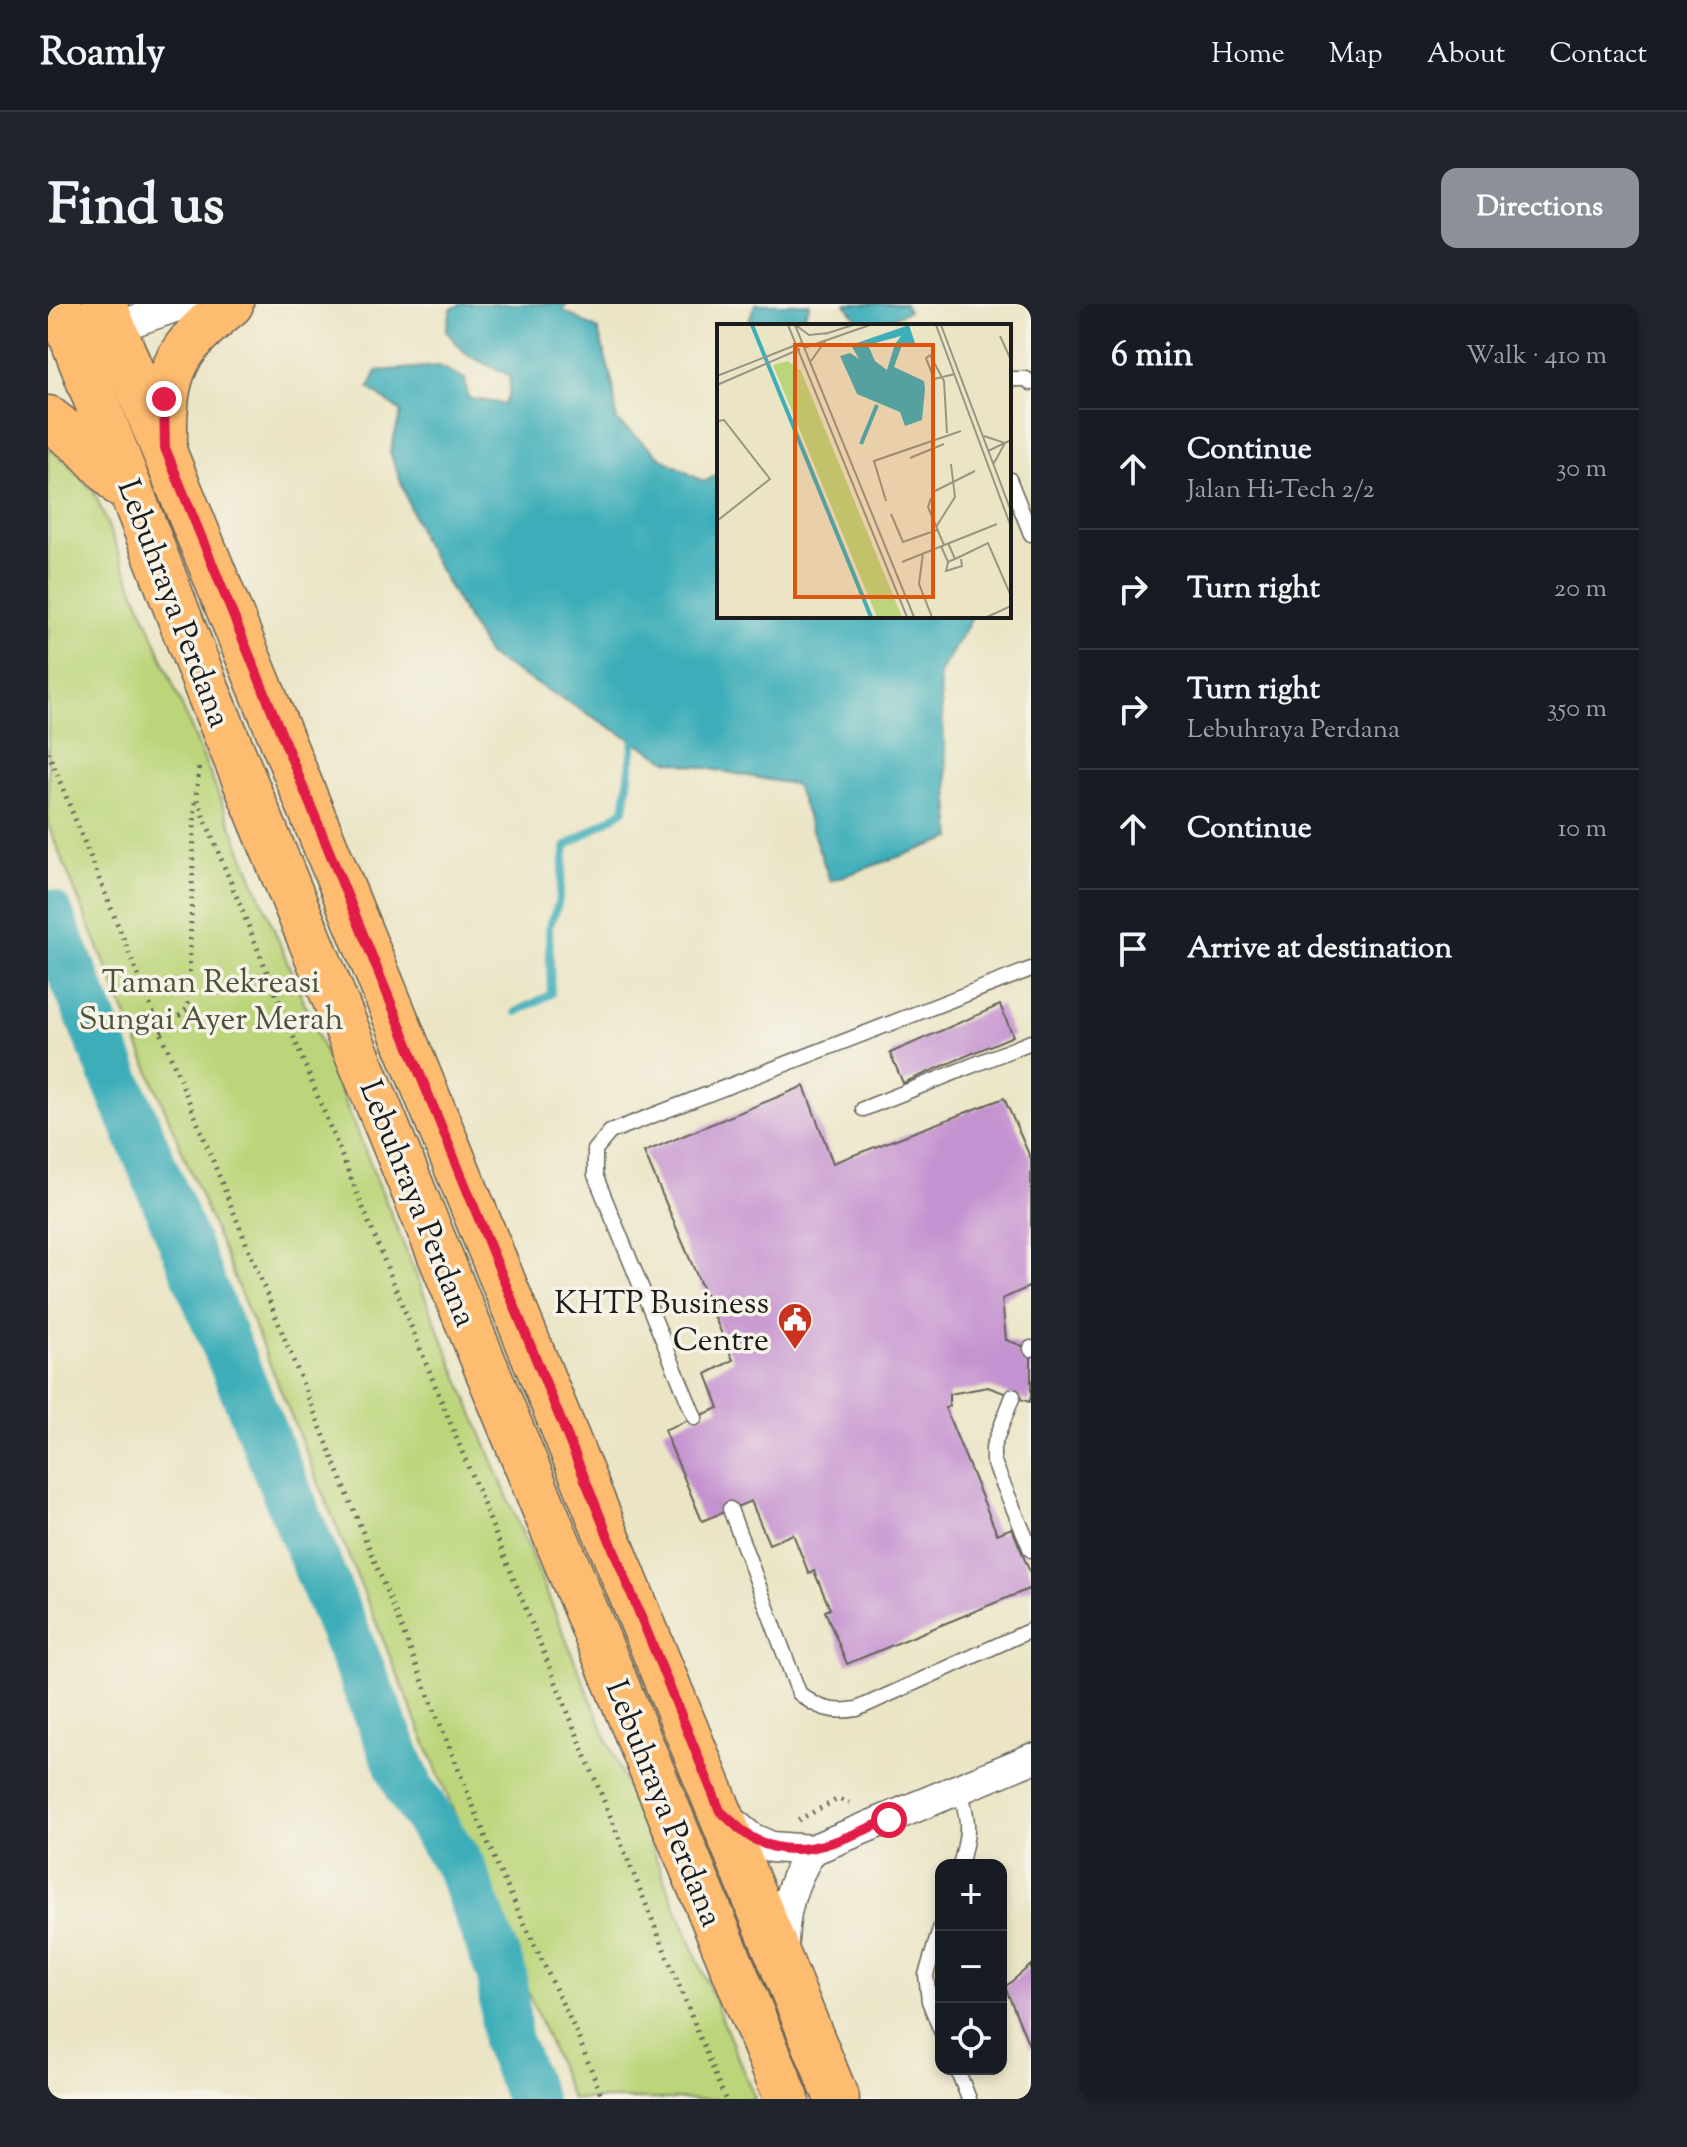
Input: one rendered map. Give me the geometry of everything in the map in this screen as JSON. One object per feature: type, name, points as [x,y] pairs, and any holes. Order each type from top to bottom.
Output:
[{"type":"main road","name":"Lebuhraya Perdana","points":[[59,304],[209,694],[787,2099]]},
{"type":"main road","points":[[165,448],[164,399],[177,359],[201,328],[231,304]]},
{"type":"main road","name":"Lebuhraya Perdana","points":[[109,316],[837,2099]]},
{"type":"main road","points":[[48,418],[85,447],[134,499]]},
{"type":"street","points":[[109,316],[183,304]]},
{"type":"street","points":[[720,1811],[751,1838],[771,1847],[812,1850],[1031,1759]]},
{"type":"street","points":[[783,1966],[783,1927],[787,1908],[797,1872],[812,1850]]},
{"type":"lane","points":[[1011,379],[1026,379],[1031,383]]},
{"type":"lane","points":[[1011,484],[1031,534]]},
{"type":"lane","points":[[695,1418],[595,1175],[595,1150],[610,1132],[1031,969]]},
{"type":"lane","points":[[863,1109],[1031,1042]]},
{"type":"lane","points":[[1013,1396],[993,1447],[993,1460],[1031,1550]]},
{"type":"lane","points":[[730,1509],[799,1693],[814,1706],[838,1712],[857,1709],[1031,1630]]},
{"type":"lane","points":[[960,1787],[969,1821],[962,1859]]},
{"type":"lane","points":[[935,2016],[929,2001],[926,1975],[939,1931]]},
{"type":"lane","points":[[959,2075],[969,2099]]},
{"type":"path","points":[[48,752],[499,1870],[576,2032],[603,2099]]},
{"type":"path","points":[[161,1032],[188,1008],[199,767]]},
{"type":"path","points":[[196,797],[725,2099]]},
{"type":"green space","name":"Taman Rekreasi Sungai Ayer Merah","points":[[48,448],[94,492],[755,2099],[572,2099],[48,825]]},
{"type":"water","points":[[462,304],[567,304],[563,310],[598,330],[613,385],[617,421],[663,459],[704,482],[717,475],[717,618],[971,618],[939,674],[952,838],[830,881],[796,785],[668,761],[488,655],[421,537],[390,452],[401,412],[369,388],[377,371],[439,366],[465,379],[468,398],[504,404],[510,392],[509,375],[467,355],[446,331],[451,309]]},
{"type":"water","points":[[755,304],[810,304],[801,324],[748,324]]},
{"type":"water","points":[[845,304],[905,304],[908,311],[879,324],[861,324]]},
{"type":"building","points":[[1000,1005],[1013,1036],[903,1083],[890,1053]]},
{"type":"building","points":[[804,1086],[833,1163],[1004,1098],[1031,1159],[1031,1286],[1002,1299],[1006,1340],[1031,1349],[1029,1402],[988,1387],[949,1394],[949,1406],[945,1408],[997,1534],[1012,1528],[1031,1575],[1031,1588],[847,1664],[825,1611],[830,1609],[814,1571],[809,1574],[793,1534],[769,1544],[751,1501],[702,1521],[664,1430],[719,1408],[706,1374],[733,1360],[644,1152]]},
{"type":"building","points":[[1031,1965],[1031,2050],[1007,1992],[1007,1985]]},
{"type":"waterway","points":[[516,1012],[551,994],[549,927],[558,904],[566,846],[624,810],[635,733]]},
{"type":"waterway","points":[[48,914],[409,1788],[461,1868],[502,1975],[507,2041],[531,2099]]},
{"type":"place","name":"KHTP Business Centre","points":[[795,1351]]},
{"type":"route","points":[[164,399],[165,448],[720,1811],[751,1838],[786,1850],[812,1850],[889,1820]]}]
